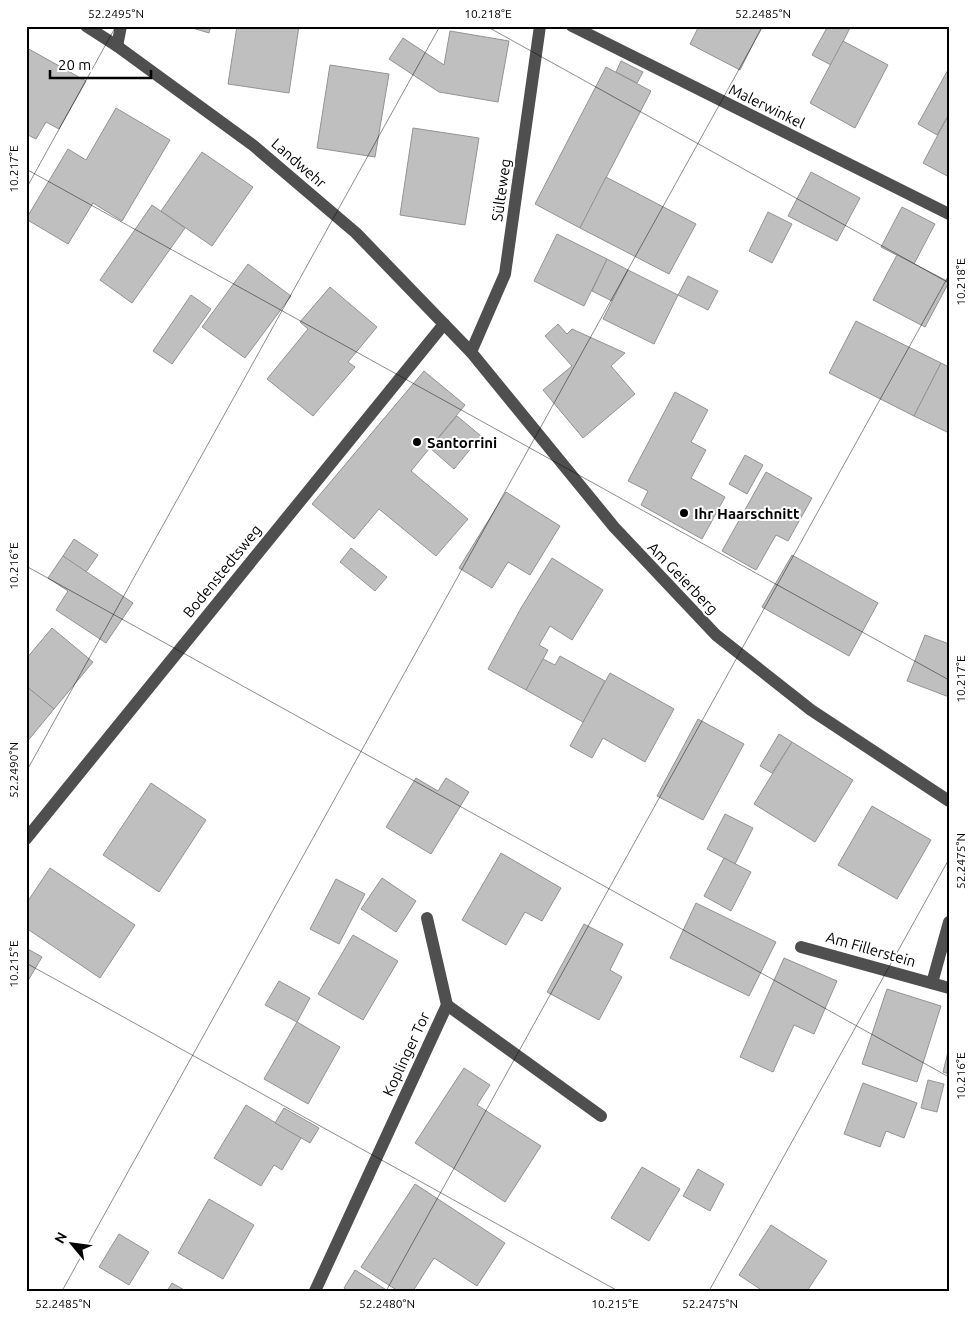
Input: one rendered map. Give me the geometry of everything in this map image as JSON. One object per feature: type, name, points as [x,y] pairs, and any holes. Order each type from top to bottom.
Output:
[{"type":"street","name":"Landwehr","points":[[86,26],[117,46],[268,159],[356,233],[444,324]]},
{"type":"street","points":[[117,46],[121,26]]},
{"type":"street","name":"Sülteweg","points":[[471,352],[505,274],[540,26]]},
{"type":"street","name":"Malerwinkel","points":[[572,26],[949,214]]},
{"type":"street","name":"Am Geierberg","points":[[444,324],[471,352],[614,527],[716,635],[810,710],[949,801]]},
{"type":"street","name":"Bodenstedtsweg","points":[[26,840],[444,324]]},
{"type":"street","points":[[427,918],[447,1005]]},
{"type":"street","name":"Am Fillerstein","points":[[932,983],[949,922]]},
{"type":"street","name":"Am Fillerstein","points":[[801,946],[949,988]]},
{"type":"street","name":"Koplinger Tor","points":[[315,1291],[447,1005],[601,1116]]},
{"type":"building","points":[[186,26],[211,26],[209,33]]},
{"type":"building","points":[[237,26],[299,26],[289,93],[228,84]]},
{"type":"building","points":[[699,26],[762,26],[740,70],[690,44]]},
{"type":"building","points":[[828,26],[851,26],[831,65],[812,55]]},
{"type":"building","points":[[450,31],[509,41],[498,102],[439,92],[389,59],[403,38],[444,65]]},
{"type":"building","points":[[843,41],[888,65],[855,128],[810,103]]},
{"type":"building","points":[[27,48],[86,81],[59,129],[46,122],[36,139],[26,134]]},
{"type":"building","points":[[621,61],[643,72],[637,83],[616,72]]},
{"type":"building","points":[[330,65],[389,74],[375,157],[317,148]]},
{"type":"building","points":[[606,67],[651,91],[580,228],[535,204]]},
{"type":"building","points":[[949,68],[949,114],[937,135],[918,124]]},
{"type":"building","points":[[116,108],[170,140],[122,221],[93,203],[68,244],[26,219],[68,149],[86,160]]},
{"type":"building","points":[[949,114],[949,177],[923,163]]},
{"type":"building","points":[[413,128],[479,138],[465,225],[400,215]]},
{"type":"building","points":[[202,152],[253,187],[212,246],[161,211]]},
{"type":"building","points":[[811,172],[860,198],[837,241],[788,216]]},
{"type":"building","points":[[606,177],[696,224],[669,274],[580,228]]},
{"type":"building","points":[[152,205],[185,228],[132,303],[100,280]]},
{"type":"building","points":[[902,207],[935,224],[914,264],[881,247]]},
{"type":"building","points":[[768,212],[792,224],[772,263],[749,251]]},
{"type":"building","points":[[557,234],[607,259],[584,306],[534,281]]},
{"type":"building","points":[[897,255],[949,282],[925,327],[873,300]]},
{"type":"building","points":[[607,259],[628,270],[612,301],[592,291]]},
{"type":"building","points":[[248,264],[291,296],[245,358],[202,327]]},
{"type":"building","points":[[628,270],[678,295],[654,344],[603,319]]},
{"type":"building","points":[[688,276],[718,291],[708,310],[678,295]]},
{"type":"building","points":[[330,287],[377,327],[348,362],[355,367],[313,416],[267,379],[308,329],[300,322]]},
{"type":"building","points":[[191,295],[211,309],[172,364],[153,351]]},
{"type":"building","points":[[856,321],[941,363],[914,416],[829,373]]},
{"type":"building","points":[[558,324],[567,334],[572,329],[625,353],[611,366],[635,394],[583,438],[543,390],[572,366],[545,336]]},
{"type":"building","points":[[941,363],[949,367],[949,433],[914,416]]},
{"type":"building","points":[[424,371],[465,405],[411,471],[468,519],[436,556],[379,509],[354,539],[312,504]]},
{"type":"building","points":[[675,392],[708,410],[691,442],[706,450],[691,478],[725,497],[702,539],[641,505],[648,491],[628,481]]},
{"type":"building","points":[[457,416],[481,436],[454,469],[430,448]]},
{"type":"building","points":[[745,455],[763,465],[747,494],[729,484]]},
{"type":"building","points":[[766,472],[812,498],[788,541],[776,535],[756,570],[722,551]]},
{"type":"building","points":[[506,492],[560,526],[530,575],[508,562],[492,588],[459,568]]},
{"type":"building","points":[[74,539],[98,555],[86,572],[63,556]]},
{"type":"building","points":[[351,548],[387,577],[375,591],[340,562]]},
{"type":"building","points":[[792,555],[878,603],[849,656],[762,607]]},
{"type":"building","points":[[63,556],[133,603],[106,643],[56,610],[68,591],[48,578]]},
{"type":"building","points":[[552,558],[603,590],[572,640],[550,626],[539,645],[548,650],[526,690],[488,669],[521,608]]},
{"type":"building","points":[[52,628],[93,662],[54,709],[26,686],[26,659]]},
{"type":"building","points":[[925,635],[949,644],[949,697],[907,681]]},
{"type":"building","points":[[560,656],[605,681],[583,722],[526,690],[543,659],[555,665]]},
{"type":"building","points":[[610,673],[674,709],[645,762],[603,738],[592,758],[570,746]]},
{"type":"building","points":[[26,686],[54,709],[26,743]]},
{"type":"building","points":[[698,719],[744,744],[703,820],[657,796]]},
{"type":"building","points":[[779,734],[792,742],[772,773],[760,766]]},
{"type":"building","points":[[792,742],[853,780],[815,842],[754,804]]},
{"type":"building","points":[[416,778],[438,791],[446,778],[469,792],[431,854],[386,827]]},
{"type":"building","points":[[151,783],[206,820],[159,892],[103,855]]},
{"type":"building","points":[[872,806],[931,840],[897,899],[838,865]]},
{"type":"building","points":[[725,814],[753,828],[735,864],[707,849]]},
{"type":"building","points":[[501,853],[561,888],[542,921],[525,912],[506,945],[462,920]]},
{"type":"building","points":[[724,858],[751,872],[731,911],[704,896]]},
{"type":"building","points":[[50,868],[135,925],[100,978],[26,928],[26,904]]},
{"type":"building","points":[[382,878],[416,901],[396,932],[361,909]]},
{"type":"building","points":[[336,879],[365,894],[339,944],[310,929]]},
{"type":"building","points":[[696,903],[776,942],[749,996],[670,958]]},
{"type":"building","points":[[584,924],[623,944],[610,970],[622,977],[599,1020],[547,992]]},
{"type":"building","points":[[353,935],[398,961],[363,1020],[318,994]]},
{"type":"building","points":[[26,948],[42,957],[26,984]]},
{"type":"building","points":[[784,958],[837,981],[814,1034],[794,1025],[773,1072],[740,1057]]},
{"type":"building","points":[[279,981],[310,998],[297,1022],[265,1005]]},
{"type":"building","points":[[887,989],[941,1006],[917,1082],[862,1064]]},
{"type":"building","points":[[297,1022],[340,1047],[308,1104],[264,1079]]},
{"type":"building","points":[[949,1048],[949,1074],[943,1072]]},
{"type":"building","points":[[464,1068],[490,1085],[477,1105],[541,1146],[505,1202],[415,1143]]},
{"type":"building","points":[[928,1080],[944,1084],[937,1112],[921,1108]]},
{"type":"building","points":[[863,1083],[917,1103],[904,1138],[886,1131],[880,1147],[844,1134]]},
{"type":"building","points":[[246,1105],[301,1138],[282,1170],[274,1165],[261,1186],[214,1158]]},
{"type":"building","points":[[284,1108],[319,1128],[310,1143],[275,1123]]},
{"type":"building","points":[[642,1167],[680,1189],[649,1241],[611,1218]]},
{"type":"building","points":[[698,1169],[724,1184],[710,1211],[683,1196]]},
{"type":"building","points":[[415,1184],[505,1243],[477,1286],[434,1258],[413,1291],[398,1291],[361,1267]]},
{"type":"building","points":[[209,1199],[254,1225],[223,1279],[178,1253]]},
{"type":"building","points":[[771,1225],[827,1261],[807,1291],[763,1291],[739,1275]]},
{"type":"building","points":[[119,1234],[149,1252],[129,1285],[99,1267]]},
{"type":"building","points":[[355,1270],[388,1291],[348,1291],[344,1288]]},
{"type":"building","points":[[172,1283],[186,1291],[167,1291]]},
{"type":"place","name":"Santorrini","points":[[417,442]]},
{"type":"place","name":"Ihr Haarschnitt","points":[[684,513]]}]
